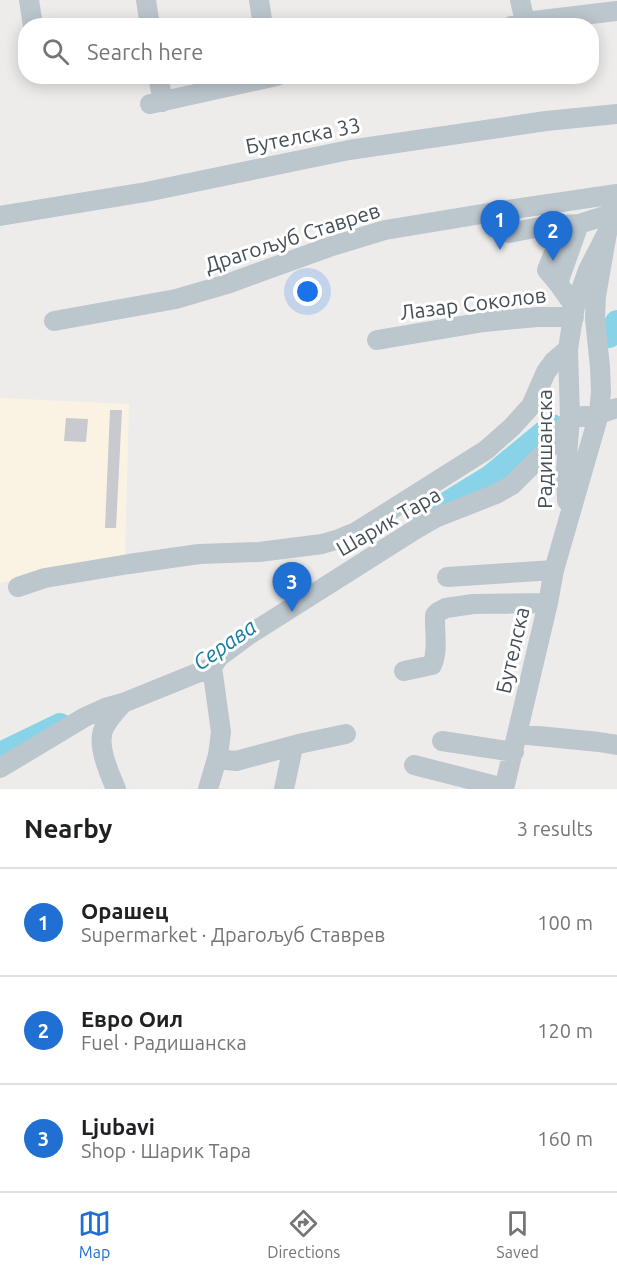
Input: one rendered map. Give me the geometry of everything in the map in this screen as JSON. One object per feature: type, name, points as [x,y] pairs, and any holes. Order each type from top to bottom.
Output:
[{"type":"street","points":[[29,0],[32,18]]},
{"type":"street","points":[[146,0],[149,18]]},
{"type":"street","points":[[259,0],[262,18]]},
{"type":"street","points":[[518,18],[520,0]]},
{"type":"street","points":[[564,18],[617,11]]},
{"type":"street","points":[[158,84],[156,103],[241,84]]},
{"type":"street","name":"Бутелска 33","points":[[0,216],[146,192],[350,150],[546,121],[617,114]]},
{"type":"street","points":[[18,587],[45,578],[199,554],[259,552],[322,544],[356,532],[469,461],[486,450],[526,414],[536,399],[546,372],[572,326],[558,283],[547,270],[562,232],[616,204]]},
{"type":"street","name":"Радишанска","points":[[568,522],[585,460],[611,413],[601,392],[595,319],[596,296],[607,233],[616,204]]},
{"type":"street","name":"Драгољуб Ставрев","points":[[54,321],[176,299],[228,284],[329,247],[385,230],[500,211],[616,204]]},
{"type":"street","points":[[509,233],[545,226],[579,224]]},
{"type":"street","name":"Радишанска","points":[[568,522],[566,469],[570,418],[572,326],[588,270],[607,233]]},
{"type":"street","name":"Лазар Соколов","points":[[377,340],[484,322],[537,317],[572,326],[598,339]]},
{"type":"street","points":[[600,367],[617,384]]},
{"type":"street","points":[[570,418],[611,413]]},
{"type":"street","name":"Шарик Тара","points":[[0,768],[85,717],[212,667],[219,657],[250,634],[416,529],[435,518],[496,494],[512,485],[557,440],[570,418]]},
{"type":"street","name":"Бутелска","points":[[504,789],[554,570],[568,522]]},
{"type":"street","points":[[447,577],[554,570]]},
{"type":"street","points":[[404,671],[432,665],[435,657],[435,615],[441,610],[473,604],[548,603]]},
{"type":"street","points":[[208,789],[218,755],[220,732],[212,667]]},
{"type":"street","points":[[116,789],[101,742],[105,726],[123,703]]},
{"type":"street","points":[[218,755],[226,760],[236,761],[346,734]]},
{"type":"street","points":[[442,741],[599,742],[617,745]]},
{"type":"street","points":[[284,789],[293,747]]},
{"type":"street","points":[[414,765],[504,789]]},
{"type":"shaded area","points":[[0,398],[129,404],[125,555],[0,583]]},
{"type":"building","points":[[110,410],[122,410],[116,528],[105,528]]},
{"type":"building","points":[[66,418],[88,419],[86,442],[64,441]]},
{"type":"waterway","name":"Серава","points":[[609,336],[617,322]]},
{"type":"waterway","name":"Серава","points":[[425,517],[490,477],[552,426]]},
{"type":"waterway","name":"Серава","points":[[0,754],[60,725]]},
{"type":"place","name":"Орашец","points":[[500,250]]},
{"type":"place","name":"Евро Оил","points":[[553,261]]},
{"type":"place","name":"Ljubavi","points":[[292,612]]}]
